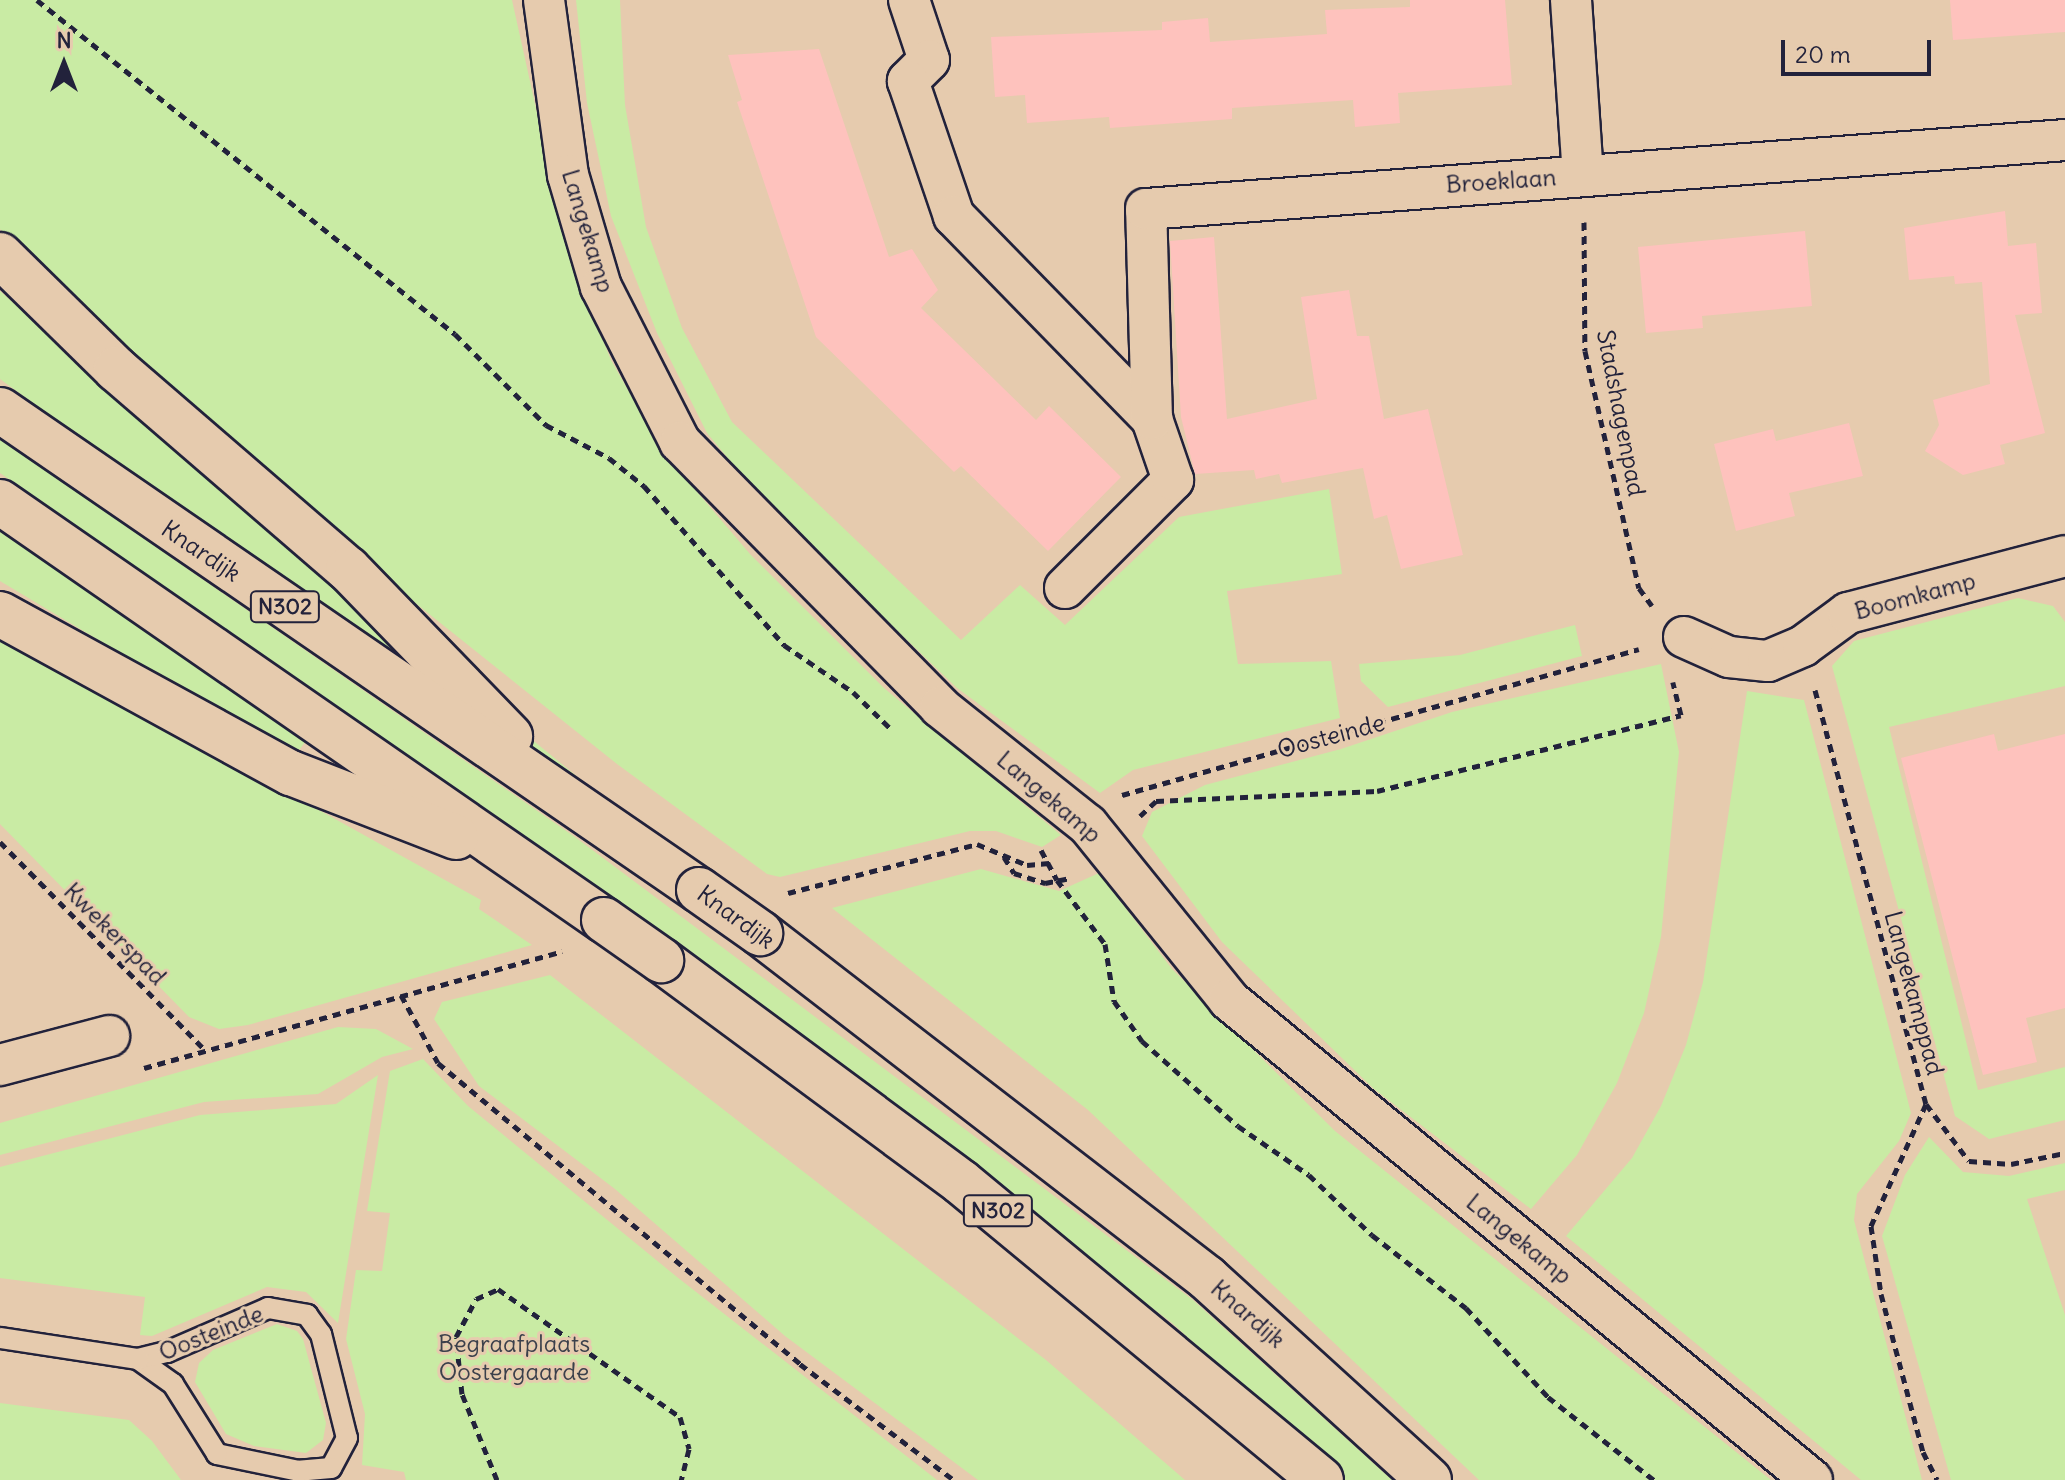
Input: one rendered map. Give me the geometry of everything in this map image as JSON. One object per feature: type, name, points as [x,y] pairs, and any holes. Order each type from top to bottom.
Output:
[{"type":"main road","points":[[0,255],[107,361],[348,569],[573,801]]},
{"type":"main road","name":"Knardijk","points":[[0,410],[573,801],[760,933],[1207,1278],[1429,1480]]},
{"type":"main road","name":"N302","points":[[0,502],[661,960],[961,1182],[1321,1480]]},
{"type":"main road","points":[[0,614],[291,773],[525,864]]},
{"type":"street","name":"Langekamp","points":[[544,0],[568,175],[601,287],[680,442],[940,707],[1100,837],[1229,1000],[1812,1480]]},
{"type":"street","name":"Broeklaan","points":[[909,0],[929,60],[908,81],[954,216],[1152,419]]},
{"type":"street","points":[[1571,0],[1583,175]]},
{"type":"street","name":"Broeklaan","points":[[1065,588],[1173,480],[1152,419],[1146,209],[2065,140]]},
{"type":"street","name":"Boomkamp","points":[[1674,640],[1729,657],[1768,661],[1803,646],[1848,613],[2065,556]]},
{"type":"street","points":[[0,1065],[109,1036]]},
{"type":"lane","name":"Oosteinde","points":[[0,1338],[138,1359],[167,1352],[268,1308],[307,1315],[321,1334],[343,1411],[347,1438],[341,1457],[316,1473],[217,1454],[173,1384],[138,1359]]},
{"type":"path","points":[[37,0],[455,334],[546,425],[609,458],[644,486],[784,645],[853,692],[896,733]]},
{"type":"path","name":"Stadshagenpad","points":[[1583,175],[1585,351],[1639,588],[1674,640]]},
{"type":"path","points":[[1051,864],[1027,865],[1003,856],[1014,873],[1045,883],[1086,870],[1100,837],[1156,801],[1377,791],[1681,715],[1674,640]]},
{"type":"path","name":"Oosteinde","points":[[1051,864],[1100,837],[1118,796],[1152,783],[1674,640]]},
{"type":"path","name":"Langekamppad","points":[[1803,646],[1926,1104],[1871,1226],[1881,1294],[1923,1452],[1937,1480]]},
{"type":"path","name":"Kwekerspad","points":[[0,842],[205,1051],[401,995]]},
{"type":"path","points":[[1038,845],[1057,880],[1105,944],[1114,1001],[1142,1041],[1238,1126],[1309,1175],[1372,1235],[1466,1308],[1548,1397],[1654,1480]]},
{"type":"path","points":[[515,963],[401,995],[438,1063],[800,1364],[954,1480]]},
{"type":"path","points":[[1926,1104],[1969,1161],[2011,1164],[2065,1153]]},
{"type":"path","points":[[497,1480],[462,1394],[456,1337],[476,1299],[498,1289],[680,1417],[689,1449],[681,1480]]},
{"type":"green space","points":[[0,0],[512,0],[568,253],[611,360],[664,453],[750,554],[884,688],[1061,835],[1042,847],[996,831],[970,831],[780,877],[767,874],[617,764],[285,499],[40,275],[0,229]]},
{"type":"green space","points":[[576,0],[620,0],[625,105],[646,227],[682,328],[732,422],[961,640],[1020,585],[1065,625],[1179,517],[1329,489],[1342,574],[1227,591],[1238,664],[1331,661],[1340,718],[1133,770],[1100,793],[957,688],[770,509],[707,433],[657,333],[611,216],[587,103]]},
{"type":"green space","points":[[0,291],[219,484],[579,778],[206,530],[0,379]]},
{"type":"green space","points":[[0,439],[575,837],[1193,1300],[1392,1480],[1345,1480],[1172,1323],[553,856],[0,473]]},
{"type":"green space","points":[[0,529],[308,738],[294,757],[0,581]]},
{"type":"green space","points":[[2018,598],[2053,606],[2065,622],[2065,686],[1889,727],[1978,1090],[2065,1067],[2065,1120],[1989,1139],[1955,1116],[1832,666],[1854,641]]},
{"type":"green space","points":[[1575,625],[1582,656],[1388,707],[1361,681],[1359,664],[1460,655]]},
{"type":"green space","points":[[0,633],[481,900],[479,909],[532,945],[248,1025],[219,1029],[189,1017],[0,824]]},
{"type":"green space","points":[[1661,664],[1679,752],[1661,937],[1644,1013],[1617,1083],[1577,1155],[1531,1209],[1374,1089],[1222,942],[1142,836],[1152,812],[1205,785],[1341,749],[1452,712]]},
{"type":"green space","points":[[1747,691],[1804,700],[1911,1113],[1899,1141],[1857,1194],[1854,1220],[1922,1480],[1861,1480],[1566,1236],[1632,1158],[1661,1106],[1686,1045],[1703,982]]},
{"type":"green space","points":[[981,869],[1059,891],[1099,873],[1172,969],[1335,1131],[1771,1480],[1479,1480],[1088,1110],[832,908]]},
{"type":"green space","points":[[550,975],[1046,1360],[1185,1480],[978,1480],[785,1336],[615,1189],[479,1086],[434,1019],[442,1002]]},
{"type":"green space","points":[[338,1027],[376,1029],[413,1049],[382,1057],[318,1094],[204,1102],[0,1155],[0,1123]]},
{"type":"green space","name":"Begraafplaats Oostergaarde","points":[[423,1059],[468,1106],[677,1277],[937,1480],[406,1480],[404,1472],[362,1465],[365,1414],[346,1339],[356,1270],[382,1271],[390,1213],[367,1211],[390,1071]]},
{"type":"green space","points":[[378,1075],[338,1323],[306,1292],[267,1287],[152,1336],[140,1335],[145,1297],[0,1278],[0,1167],[200,1115],[336,1104]]},
{"type":"green space","points":[[1929,1137],[1963,1172],[2009,1176],[2065,1163],[2065,1190],[2027,1199],[2065,1315],[2065,1480],[1951,1480],[1882,1236],[1905,1175]]},
{"type":"green space","points":[[277,1324],[297,1331],[303,1339],[326,1423],[323,1440],[306,1453],[254,1446],[226,1434],[195,1382],[199,1363],[213,1350]]},
{"type":"green space","points":[[0,1403],[129,1420],[152,1441],[181,1480],[0,1480]]},
{"type":"building","points":[[1410,0],[1505,0],[1512,85],[1398,93],[1400,123],[1355,127],[1353,100],[1232,108],[1232,119],[1110,128],[1109,117],[1027,123],[1025,95],[995,97],[991,37],[1162,30],[1162,22],[1208,18],[1210,42],[1327,34],[1325,10],[1410,7]]},
{"type":"building","points":[[1950,0],[2065,0],[2065,32],[1953,40]]},
{"type":"building","points":[[819,49],[889,257],[912,249],[938,290],[921,308],[1036,420],[1049,406],[1121,477],[1048,551],[961,466],[954,472],[816,337],[737,102],[742,100],[728,55]]},
{"type":"building","points":[[2005,211],[2008,246],[2036,243],[2042,313],[2015,315],[2045,433],[2000,445],[2005,464],[1963,475],[1925,451],[1939,425],[1933,400],[1990,384],[1982,282],[1955,284],[1954,276],[1909,280],[1904,228]]},
{"type":"building","points":[[1805,231],[1812,306],[1702,316],[1703,328],[1646,333],[1638,247]]},
{"type":"building","points":[[1214,237],[1227,419],[1317,399],[1301,297],[1349,290],[1357,336],[1369,336],[1384,419],[1428,409],[1463,555],[1401,569],[1387,515],[1374,519],[1363,468],[1282,483],[1279,474],[1256,479],[1254,470],[1195,474],[1181,417],[1170,241]]},
{"type":"building","points":[[1849,423],[1863,476],[1789,493],[1795,516],[1736,531],[1714,444],[1773,429],[1776,441]]},
{"type":"building","points":[[1994,734],[1998,751],[2065,734],[2065,1008],[2026,1018],[2037,1062],[1983,1075],[1901,758]]}]
